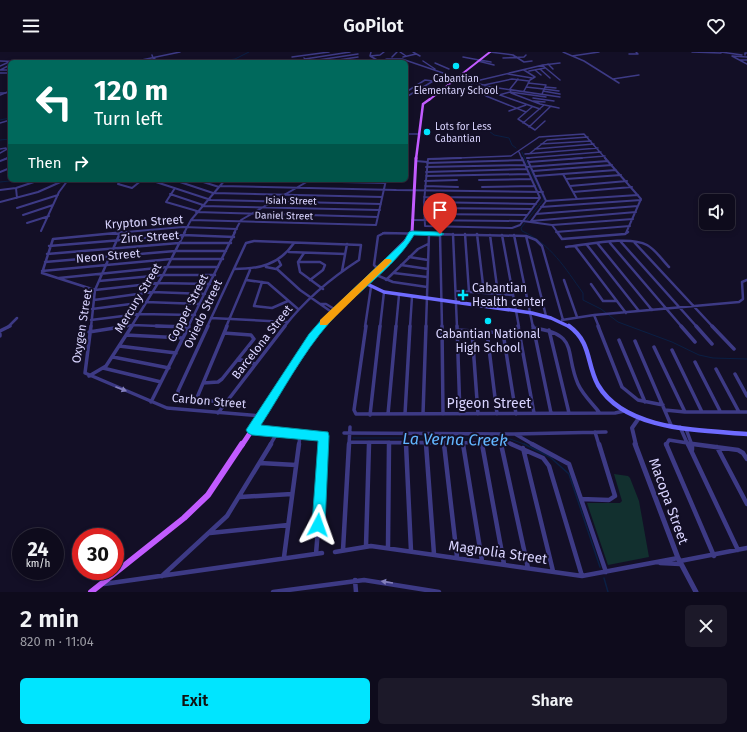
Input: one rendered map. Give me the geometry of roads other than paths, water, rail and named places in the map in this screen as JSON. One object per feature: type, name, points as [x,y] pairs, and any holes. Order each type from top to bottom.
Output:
[{"type":"main road","points":[[91,592],[198,506],[217,483],[312,337],[335,312],[406,242],[412,233],[416,161],[423,104],[451,79],[490,52]]},
{"type":"main road","points":[[365,283],[384,292],[399,295],[515,311],[546,316],[561,321],[573,328],[581,336],[587,348],[598,384],[611,401],[624,411],[639,418],[670,425],[747,434]]},
{"type":"street","points":[[142,60],[180,52]]},
{"type":"street","points":[[296,60],[291,57],[329,52]]},
{"type":"street","points":[[305,58],[350,52]]},
{"type":"street","points":[[370,56],[371,52]]},
{"type":"street","points":[[370,56],[378,56],[384,52]]},
{"type":"street","points":[[392,57],[397,52]]},
{"type":"street","points":[[400,52],[406,56]]},
{"type":"street","points":[[413,52],[420,56]]},
{"type":"street","points":[[490,52],[513,55],[524,62],[532,61]]},
{"type":"street","points":[[563,52],[584,61],[619,83]]},
{"type":"street","points":[[571,52],[578,55]]},
{"type":"street","points":[[579,52],[584,54]]},
{"type":"street","points":[[587,52],[591,53]]},
{"type":"street","points":[[572,56],[599,52]]},
{"type":"street","points":[[629,54],[638,54],[636,52]]},
{"type":"street","points":[[692,52],[737,53],[747,55]]},
{"type":"street","points":[[318,60],[359,53],[358,57]]},
{"type":"street","points":[[403,57],[416,54]]},
{"type":"street","points":[[152,55],[153,58],[156,60]]},
{"type":"street","points":[[503,58],[517,58],[526,55]]},
{"type":"street","points":[[747,55],[732,56],[747,64]]},
{"type":"street","points":[[301,56],[308,60]]},
{"type":"street","points":[[370,56],[377,60]]},
{"type":"street","points":[[358,57],[361,60]]},
{"type":"street","points":[[338,60],[358,57]]},
{"type":"street","points":[[463,57],[491,62]]},
{"type":"street","points":[[388,60],[401,60]]},
{"type":"street","points":[[479,60],[494,65]]},
{"type":"street","points":[[738,60],[747,60]]},
{"type":"street","points":[[424,61],[437,71]]},
{"type":"street","points":[[408,62],[443,73],[451,79],[499,87],[545,102]]},
{"type":"street","points":[[420,65],[427,63]]},
{"type":"street","points":[[436,63],[448,69]]},
{"type":"street","points":[[471,82],[542,65],[560,63]]},
{"type":"street","points":[[548,64],[553,69]]},
{"type":"street","points":[[542,65],[560,80]]},
{"type":"street","points":[[523,70],[529,71],[545,68]]},
{"type":"street","points":[[540,69],[550,78]]},
{"type":"street","points":[[535,70],[541,74]]},
{"type":"street","points":[[524,91],[532,78],[535,77],[529,71]]},
{"type":"street","points":[[508,74],[532,78]]},
{"type":"street","points":[[613,79],[639,75]]},
{"type":"street","points":[[485,85],[503,80],[518,79],[538,84],[542,83],[544,88],[560,95],[524,91],[510,91],[499,95]]},
{"type":"street","points":[[510,91],[518,79]]},
{"type":"street","points":[[408,91],[426,80],[434,81],[408,96]]},
{"type":"street","points":[[495,93],[503,80]]},
{"type":"street","points":[[471,82],[471,86],[486,96],[526,112]]},
{"type":"street","points":[[536,88],[538,84]]},
{"type":"street","points":[[485,85],[499,95],[532,107],[540,108]]},
{"type":"street","points":[[412,86],[438,91]]},
{"type":"street","points":[[526,87],[556,88]]},
{"type":"street","points":[[544,88],[558,91]]},
{"type":"street","points":[[542,94],[544,88]]},
{"type":"street","points":[[510,91],[533,99],[544,105],[559,108],[557,110]]},
{"type":"street","points":[[533,99],[546,97]]},
{"type":"street","points":[[533,99],[554,101]]},
{"type":"street","points":[[512,106],[521,103]]},
{"type":"street","points":[[509,111],[526,105]]},
{"type":"street","points":[[523,123],[544,105]]},
{"type":"street","points":[[529,126],[551,106]]},
{"type":"street","points":[[532,107],[518,119],[536,130],[545,121]]},
{"type":"street","points":[[408,134],[419,134]]},
{"type":"street","points":[[540,198],[523,222],[514,228],[425,226],[424,197],[427,159],[510,156],[523,150],[540,136],[583,134],[588,137],[638,194],[640,200],[636,212],[627,233],[623,234],[563,239],[560,238],[552,225]]},
{"type":"street","points":[[529,154],[548,140],[588,137]]},
{"type":"street","points":[[541,144],[591,141]]},
{"type":"street","points":[[535,149],[594,144]]},
{"type":"street","points":[[525,154],[598,148]]},
{"type":"street","points":[[523,150],[546,201]]},
{"type":"street","points":[[518,152],[540,198]]},
{"type":"street","points":[[527,158],[601,152]]},
{"type":"street","points":[[529,162],[605,156]]},
{"type":"street","points":[[416,161],[523,160]]},
{"type":"street","points":[[426,167],[531,167],[608,161]]},
{"type":"street","points":[[533,171],[612,165]]},
{"type":"street","points":[[426,172],[526,167]]},
{"type":"street","points":[[536,176],[616,170]]},
{"type":"street","points":[[426,176],[529,174]]},
{"type":"street","points":[[563,174],[577,199]]},
{"type":"street","points":[[566,179],[621,175]]},
{"type":"street","points":[[456,176],[459,191]]},
{"type":"street","points":[[479,180],[531,178]]},
{"type":"street","points":[[425,181],[457,180]]},
{"type":"street","points":[[570,186],[627,181]]},
{"type":"street","points":[[0,190],[16,188],[34,182]]},
{"type":"street","points":[[0,202],[38,192],[61,182]]},
{"type":"street","points":[[41,231],[65,182]]},
{"type":"street","points":[[120,182],[119,185],[134,188],[140,182]]},
{"type":"street","points":[[159,182],[208,199],[381,204]]},
{"type":"street","points":[[180,182],[213,193],[282,196],[382,197]]},
{"type":"street","points":[[203,182],[219,187],[543,192]]},
{"type":"street","name":"Mercury Street","points":[[89,376],[103,368],[113,357],[163,275],[190,220],[223,182]]},
{"type":"street","points":[[240,222],[249,214],[307,182]]},
{"type":"street","points":[[175,188],[166,202],[196,212],[378,217],[386,182]]},
{"type":"street","points":[[425,186],[458,187]]},
{"type":"street","points":[[482,187],[535,186]]},
{"type":"street","points":[[573,192],[632,187]]},
{"type":"street","points":[[16,188],[17,198]]},
{"type":"street","name":"Isiah Street","points":[[170,194],[202,206],[380,210]]},
{"type":"street","points":[[530,221],[546,201],[638,194]]},
{"type":"street","points":[[17,208],[58,195]]},
{"type":"street","points":[[424,197],[540,198]]},
{"type":"street","points":[[541,207],[640,200]]},
{"type":"street","points":[[424,202],[536,204]]},
{"type":"street","points":[[23,215],[53,206]]},
{"type":"street","points":[[536,214],[638,206]]},
{"type":"street","points":[[424,208],[532,209]]},
{"type":"street","points":[[412,220],[523,222],[636,212]]},
{"type":"street","points":[[424,214],[527,215]]},
{"type":"street","points":[[28,223],[49,216]]},
{"type":"street","name":"Daniel Street","points":[[190,220],[376,225],[378,217]]},
{"type":"street","points":[[530,221],[552,225],[633,219]]},
{"type":"street","name":"Copper Street","points":[[151,402],[234,237],[240,222]]},
{"type":"street","points":[[556,232],[630,226]]},
{"type":"street","name":"Krypton Street","points":[[49,246],[52,239],[120,233],[187,228],[237,230]]},
{"type":"street","points":[[379,270],[374,266],[379,235],[386,232],[526,236],[536,240],[542,246],[561,321],[577,317],[680,308],[742,300],[743,296],[740,285],[742,282],[747,280]]},
{"type":"street","name":"Oxygen Street","points":[[89,376],[84,371],[95,290],[120,233]]},
{"type":"street","points":[[423,414],[429,234]]},
{"type":"street","points":[[440,234],[443,414]]},
{"type":"street","points":[[453,234],[458,330],[460,414]]},
{"type":"street","points":[[465,234],[470,292]]},
{"type":"street","points":[[477,234],[484,293]]},
{"type":"street","points":[[490,234],[498,294]]},
{"type":"street","points":[[210,284],[158,283],[95,290],[42,272],[49,246],[183,235],[234,237]]},
{"type":"street","points":[[502,235],[534,413]]},
{"type":"street","points":[[514,235],[551,413]]},
{"type":"street","points":[[526,236],[546,316]]},
{"type":"street","name":"Oviedo Street","points":[[196,400],[182,399],[178,396],[178,391],[242,252],[249,241],[264,243],[294,242]]},
{"type":"street","points":[[234,269],[250,270],[266,267],[279,261],[289,252],[294,242],[347,244],[342,271]]},
{"type":"street","points":[[621,242],[712,344]]},
{"type":"street","points":[[634,242],[734,349]]},
{"type":"street","points":[[566,247],[634,242],[647,245],[669,267]]},
{"type":"street","name":"Zinc Street","points":[[47,254],[179,243],[231,243]]},
{"type":"street","points":[[610,243],[695,342]]},
{"type":"street","name":"Barcelona Street","points":[[218,413],[298,309],[323,289],[342,271],[360,260],[361,245],[347,244]]},
{"type":"street","points":[[386,280],[420,247],[428,244]]},
{"type":"street","points":[[598,244],[652,310]]},
{"type":"street","points":[[587,245],[639,312]]},
{"type":"street","points":[[575,246],[626,313]]},
{"type":"street","points":[[45,262],[175,251],[226,251]]},
{"type":"street","points":[[242,252],[247,252]]},
{"type":"street","points":[[289,252],[345,254]]},
{"type":"street","points":[[304,252],[298,262],[300,272],[323,289]]},
{"type":"street","points":[[409,258],[428,260]]},
{"type":"street","name":"Neon Street","points":[[42,272],[171,259],[222,259]]},
{"type":"street","points":[[266,267],[271,270],[277,269],[281,264],[279,261]]},
{"type":"street","points":[[298,262],[324,264],[325,267],[323,270],[310,280]]},
{"type":"street","points":[[401,265],[428,269]]},
{"type":"street","points":[[56,278],[167,267],[218,267]]},
{"type":"street","points":[[277,269],[300,290],[321,304],[323,307],[335,312]]},
{"type":"street","points":[[226,402],[196,400],[250,270]]},
{"type":"street","points":[[393,273],[428,277]]},
{"type":"street","points":[[374,274],[386,280],[427,287]]},
{"type":"street","points":[[99,281],[163,275],[214,275]]},
{"type":"street","points":[[246,280],[262,282],[270,285],[298,309]]},
{"type":"street","points":[[564,280],[577,317]]},
{"type":"street","points":[[262,282],[254,306],[258,308],[278,308],[288,301]]},
{"type":"street","points":[[591,284],[603,301],[617,301]]},
{"type":"street","name":"Pigeon Street","points":[[371,287],[354,410],[355,413],[370,415],[516,414],[624,411]]},
{"type":"street","points":[[456,291],[512,295]]},
{"type":"street","points":[[94,300],[152,292],[205,294]]},
{"type":"street","points":[[370,415],[384,292]]},
{"type":"street","points":[[388,414],[399,295]]},
{"type":"street","points":[[405,414],[412,297]]},
{"type":"street","points":[[92,309],[146,302],[200,304]]},
{"type":"street","points":[[91,320],[139,314],[195,315]]},
{"type":"street","points":[[594,316],[622,387],[634,398],[645,402],[662,405]]},
{"type":"street","points":[[0,331],[10,326],[16,318]]},
{"type":"street","points":[[211,318],[287,322]]},
{"type":"street","points":[[89,332],[132,325],[189,327]]},
{"type":"street","points":[[533,328],[549,330],[562,337],[568,344],[578,384],[599,412]]},
{"type":"street","points":[[458,330],[519,334]]},
{"type":"street","points":[[549,330],[569,413]]},
{"type":"street","points":[[472,331],[478,414]]},
{"type":"street","points":[[487,332],[497,414]]},
{"type":"street","points":[[203,383],[218,382],[222,379],[254,339],[253,337],[224,333]]},
{"type":"street","points":[[503,333],[516,414]]},
{"type":"street","points":[[126,335],[183,338]]},
{"type":"street","points":[[619,340],[645,402]]},
{"type":"street","points":[[635,341],[670,425]]},
{"type":"street","points":[[119,346],[176,353]]},
{"type":"street","points":[[654,347],[685,412]]},
{"type":"street","points":[[672,350],[702,412]]},
{"type":"street","points":[[113,357],[168,368]]},
{"type":"street","points":[[238,359],[255,364]]},
{"type":"street","points":[[695,362],[720,411]]},
{"type":"street","points":[[103,368],[161,382]]},
{"type":"street","points":[[716,370],[739,412]]},
{"type":"street","points":[[735,374],[747,396]]},
{"type":"street","name":"Carbon Street","points":[[89,376],[151,402],[177,410],[262,416]]},
{"type":"street","points":[[665,410],[685,412],[747,412]]},
{"type":"street","name":"Macopa Street","points":[[639,418],[633,425],[632,433],[679,561],[696,592]]},
{"type":"street","points":[[344,550],[350,426]]},
{"type":"street","points":[[683,427],[686,443],[692,450],[738,550]]},
{"type":"street","points":[[683,427],[692,444],[692,450]]},
{"type":"street","points":[[252,430],[321,435],[325,438],[316,554]]},
{"type":"street","points":[[581,499],[609,500],[615,496],[595,432]]},
{"type":"street","points":[[344,433],[514,434],[606,432]]},
{"type":"street","points":[[161,577],[227,516],[260,464],[277,433]]},
{"type":"street","points":[[284,557],[300,434]]},
{"type":"street","points":[[514,434],[569,464],[606,572]]},
{"type":"street","points":[[714,556],[666,447],[666,443],[669,440],[738,450],[743,453],[747,459]]},
{"type":"street","points":[[349,442],[510,443],[543,458],[549,466],[582,576]]},
{"type":"street","points":[[366,546],[369,442]]},
{"type":"street","points":[[388,547],[389,442]]},
{"type":"street","points":[[406,442],[411,551]]},
{"type":"street","points":[[426,442],[434,554]]},
{"type":"street","points":[[444,442],[457,557]]},
{"type":"street","points":[[463,443],[482,561]]},
{"type":"street","points":[[482,443],[504,564]]},
{"type":"street","points":[[501,443],[528,568]]},
{"type":"street","points":[[717,447],[747,504]]},
{"type":"street","points":[[523,448],[553,571]]},
{"type":"street","points":[[260,464],[296,465]]},
{"type":"street","points":[[240,497],[292,494]]},
{"type":"street","points":[[209,533],[288,525]]},
{"type":"street","name":"Magnolia Street","points":[[335,552],[366,546],[388,547],[582,576],[658,562],[679,561],[714,556],[747,548]]},
{"type":"street","points":[[102,584],[161,577],[284,557],[322,553]]},
{"type":"street","points":[[356,580],[356,592]]},
{"type":"street","points":[[273,592],[356,580],[374,580],[439,592]]},
{"type":"waterway","points":[[228,60],[235,59],[249,52]]},
{"type":"waterway","points":[[0,120],[8,118]]},
{"type":"waterway","points":[[489,131],[494,135],[509,138],[512,145],[516,148]]},
{"type":"waterway","points":[[0,140],[8,139]]},
{"type":"waterway","points":[[522,152],[528,166]]},
{"type":"waterway","points":[[529,168],[540,190]]},
{"type":"waterway","points":[[0,182],[8,181]]},
{"type":"waterway","points":[[527,220],[544,199],[541,193]]},
{"type":"waterway","points":[[525,223],[521,228],[522,231],[532,236],[557,258],[583,293],[583,300],[601,309],[618,322],[672,342],[699,355],[713,358],[747,359]]},
{"type":"waterway","name":"La Verna Creek","points":[[353,438],[507,438],[527,445]]},
{"type":"waterway","name":"La Verna Creek","points":[[524,444],[550,457],[569,474],[600,567]]},
{"type":"waterway","name":"La Verna Creek","points":[[604,578],[608,592]]},
{"type":"place","name":"Cabantian Elementary School","points":[[456,66]]},
{"type":"place","name":"Lots for Less Cabantian","points":[[427,132]]},
{"type":"place","name":"Cabantian Health center","points":[[463,295]]},
{"type":"place","name":"Cabantian National High School","points":[[488,321]]}]
